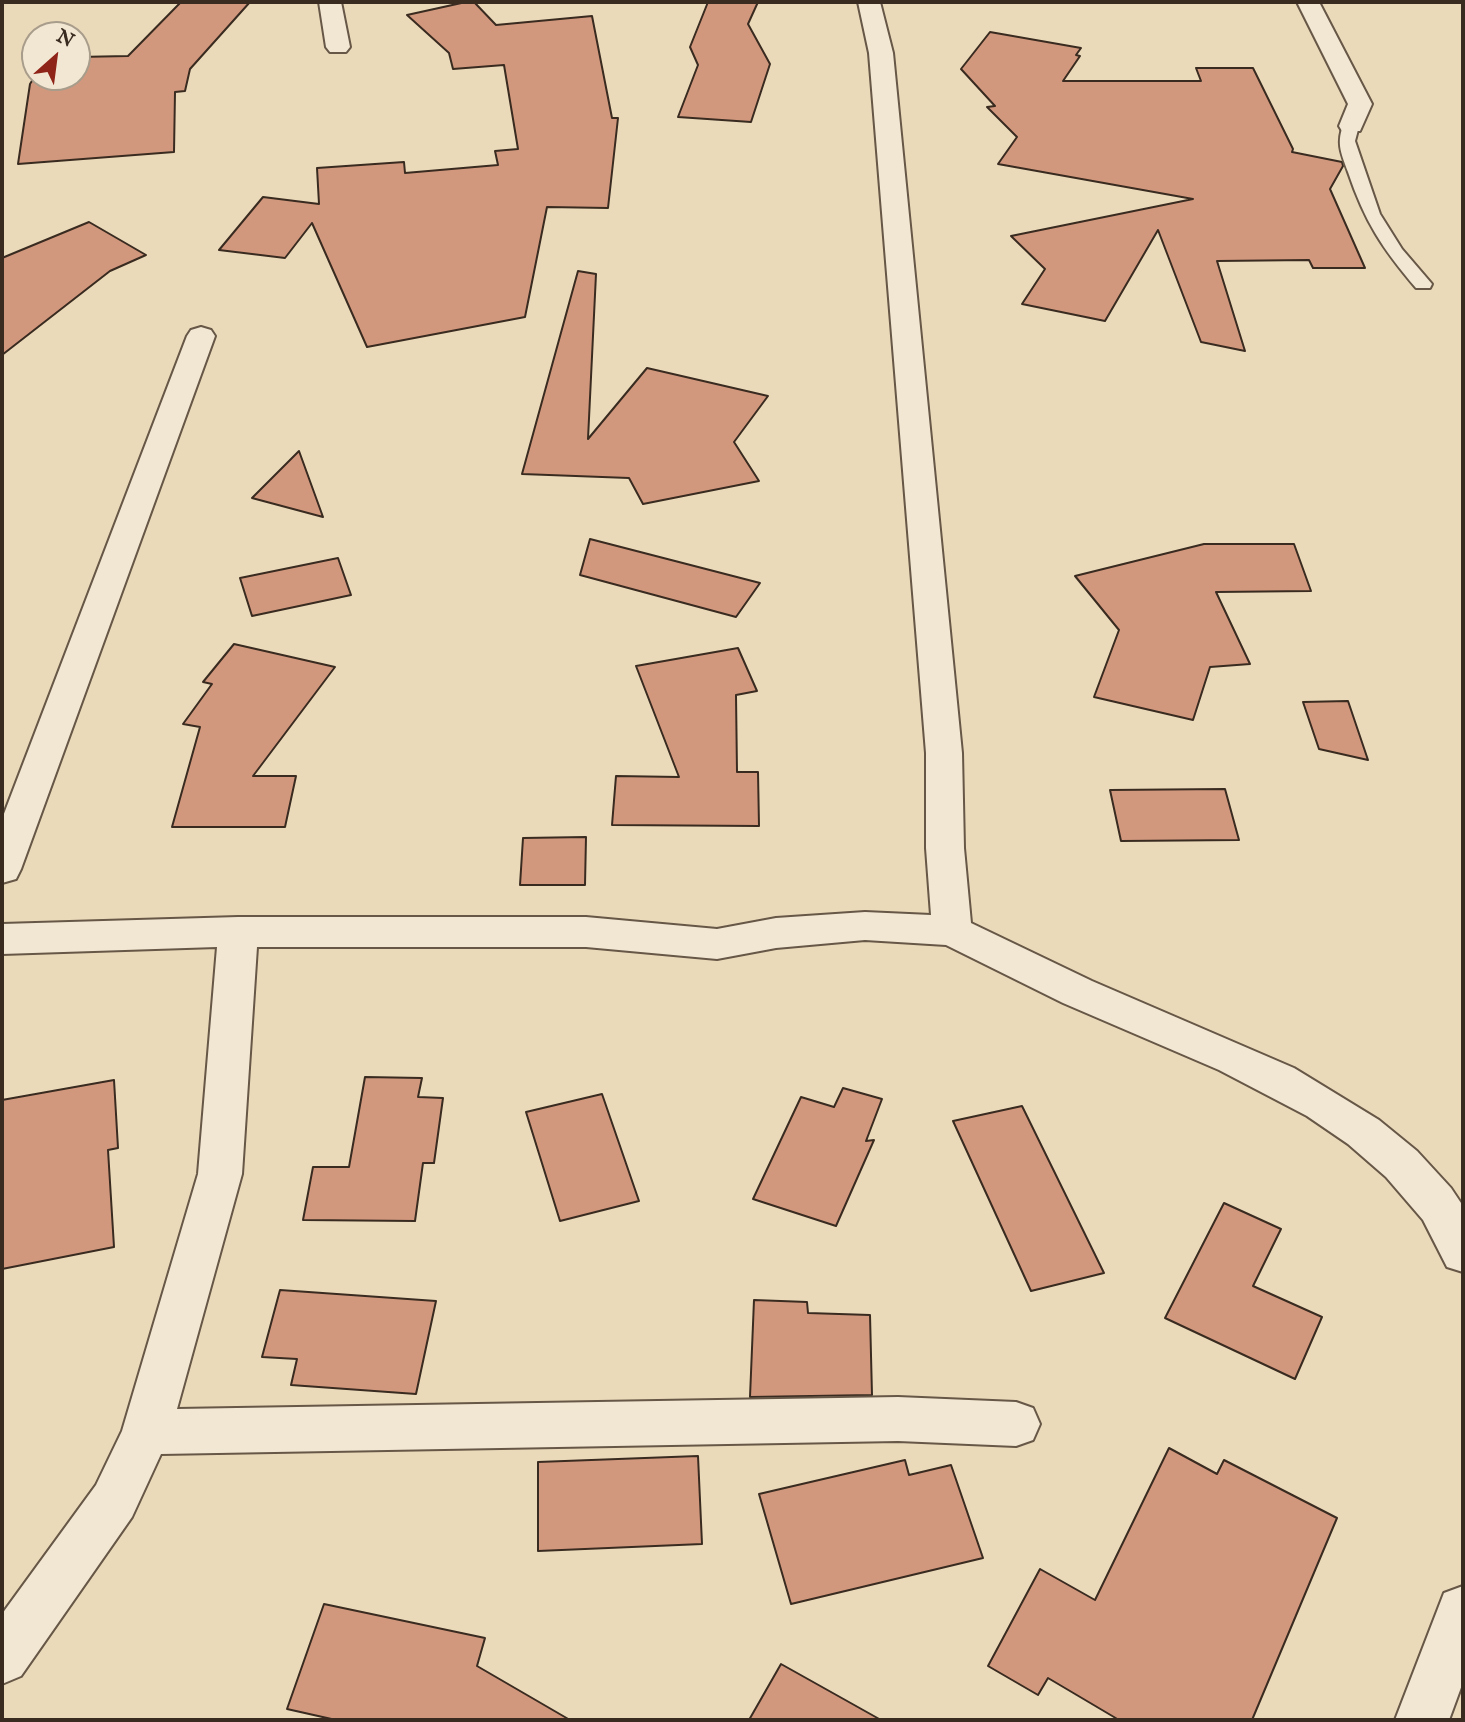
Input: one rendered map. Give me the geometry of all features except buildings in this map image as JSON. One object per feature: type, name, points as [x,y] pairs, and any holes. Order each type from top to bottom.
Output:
[{"type":"street","points":[[330,2],[338,47]]},
{"type":"street","points":[[869,2],[881,53],[929,584],[944,753],[945,848],[952,931]]},
{"type":"street","points":[[1308,2],[1360,104],[1351,126]]},
{"type":"street","points":[[2,869],[201,336]]},
{"type":"street","points":[[2,939],[238,932],[586,932],[717,944],[776,933],[865,926],[952,931],[1092,998],[1255,1066],[1379,1142],[1436,1203],[1463,1253]]},
{"type":"street","points":[[2,1658],[114,1500],[146,1432],[220,1174],[238,932]]},
{"type":"street","points":[[146,1432],[898,1419],[1016,1424]]},
{"type":"street","points":[[1422,1720],[1463,1611]]},
{"type":"lane","points":[[1351,126],[1346,141],[1371,214],[1395,252],[1423,284]]}]
